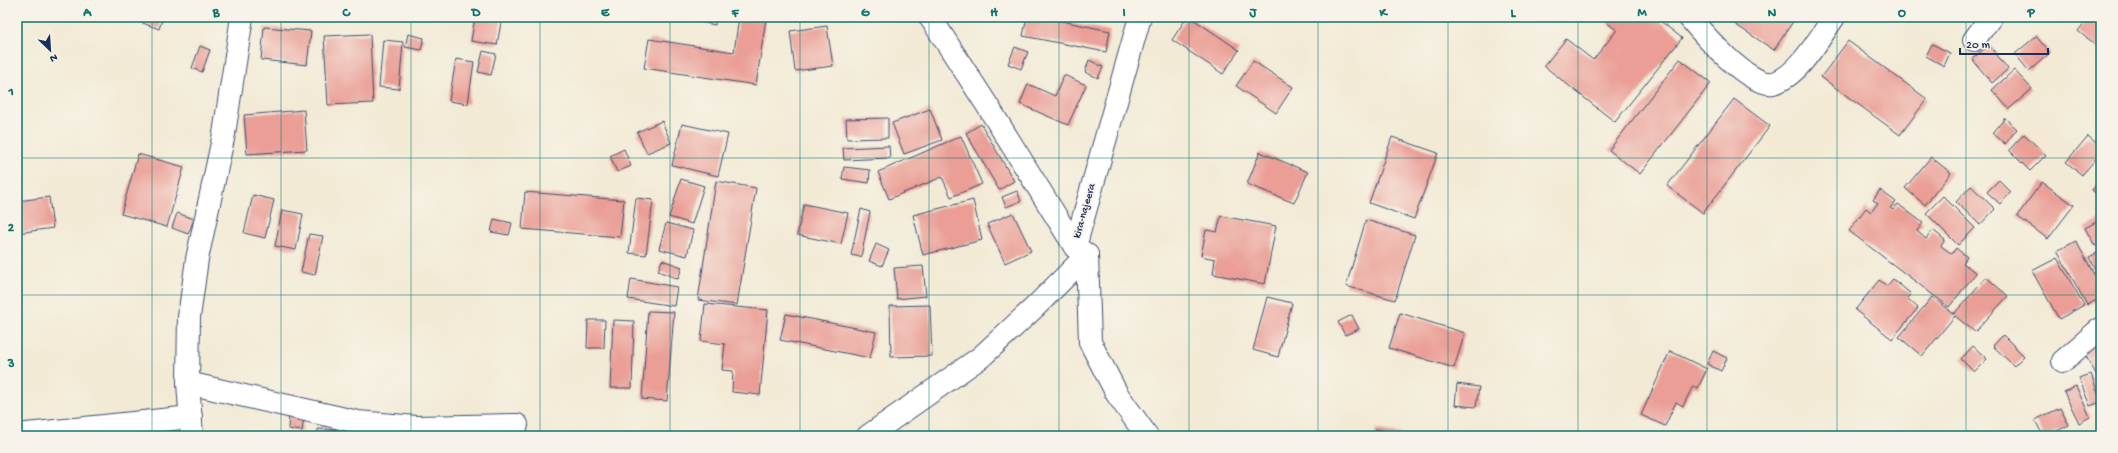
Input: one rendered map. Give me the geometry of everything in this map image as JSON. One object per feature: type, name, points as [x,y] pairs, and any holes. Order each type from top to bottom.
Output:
[{"type":"street","points":[[17,435],[191,426],[188,383],[188,317],[197,259],[224,134],[242,17]]},
{"type":"street","points":[[868,436],[981,357],[1035,308],[1081,251],[930,17]]},
{"type":"street","name":"kira-najeera","points":[[1140,17],[1081,251],[1090,342],[1117,394],[1147,436]]},
{"type":"street","points":[[1689,17],[1741,71],[1756,80],[1772,83],[1786,76],[1802,62],[1834,17]]},
{"type":"street","points":[[1974,40],[1991,17]]},
{"type":"street","points":[[2063,361],[2101,328]]},
{"type":"street","points":[[188,383],[358,422],[416,427],[517,425]]},
{"type":"building","points":[[141,17],[163,17],[159,29],[140,22]]},
{"type":"building","points":[[475,17],[502,17],[497,45],[471,41]]},
{"type":"building","points":[[678,17],[716,17],[715,25]]},
{"type":"building","points":[[739,17],[766,19],[756,85],[644,68],[649,39],[734,52]]},
{"type":"building","points":[[1027,17],[1042,17],[1110,31],[1106,52],[1023,36]]},
{"type":"building","points":[[1187,17],[1190,17],[1239,50],[1223,74],[1172,40]]},
{"type":"building","points":[[1612,17],[1655,17],[1682,38],[1615,122],[1544,66],[1566,39],[1593,60],[1617,30],[1607,23]]},
{"type":"building","points":[[1738,17],[1796,17],[1774,50],[1733,23]]},
{"type":"building","points":[[2089,17],[2101,17],[2101,50],[2078,31]]},
{"type":"building","points":[[827,26],[833,66],[795,71],[790,31]]},
{"type":"building","points":[[264,27],[311,31],[307,65],[261,60]]},
{"type":"building","points":[[370,34],[373,103],[328,105],[324,36]]},
{"type":"building","points":[[408,34],[424,38],[421,50],[405,47]]},
{"type":"building","points":[[2036,36],[2050,53],[2029,71],[2015,54]]},
{"type":"building","points":[[383,40],[403,42],[399,89],[379,87]]},
{"type":"building","points":[[1848,41],[1927,99],[1900,135],[1821,77]]},
{"type":"building","points":[[1932,44],[1950,53],[1944,66],[1926,56]]},
{"type":"building","points":[[1989,45],[2008,69],[1992,83],[1972,59]]},
{"type":"building","points":[[200,46],[210,50],[202,72],[192,68]]},
{"type":"building","points":[[1015,47],[1028,52],[1021,69],[1008,64]]},
{"type":"building","points":[[483,51],[496,54],[491,75],[478,72]]},
{"type":"building","points":[[456,59],[474,62],[468,104],[449,101]]},
{"type":"building","points":[[1680,59],[1711,83],[1640,174],[1609,150]]},
{"type":"building","points":[[1089,60],[1103,67],[1098,78],[1085,72]]},
{"type":"building","points":[[1253,61],[1293,87],[1276,113],[1236,86]]},
{"type":"building","points":[[2014,70],[2032,89],[2009,109],[1992,90]]},
{"type":"building","points":[[1064,75],[1086,85],[1068,125],[1020,104],[1028,84],[1055,96]]},
{"type":"building","points":[[1734,99],[1770,126],[1703,213],[1667,186]]},
{"type":"building","points":[[930,109],[942,140],[904,154],[892,123]]},
{"type":"building","points":[[304,110],[307,150],[247,154],[244,115]]},
{"type":"building","points":[[888,118],[888,138],[847,139],[846,119]]},
{"type":"building","points":[[2005,118],[2017,129],[2005,144],[1993,133]]},
{"type":"building","points":[[662,121],[671,143],[647,153],[637,132]]},
{"type":"building","points":[[682,124],[728,134],[718,176],[672,165]]},
{"type":"building","points":[[981,124],[1014,181],[999,190],[966,133]]},
{"type":"building","points":[[2024,134],[2046,155],[2030,171],[2009,150]]},
{"type":"building","points":[[961,136],[982,184],[951,197],[942,177],[889,199],[878,172]]},
{"type":"building","points":[[2088,136],[2101,147],[2101,153],[2082,175],[2066,162]]},
{"type":"building","points":[[1392,137],[1438,153],[1414,219],[1369,203]]},
{"type":"building","points":[[889,146],[890,158],[844,160],[843,148]]},
{"type":"building","points":[[624,149],[631,166],[617,172],[610,156]]},
{"type":"building","points":[[1260,152],[1308,172],[1294,203],[1247,184]]},
{"type":"building","points":[[138,154],[184,167],[167,227],[121,214]]},
{"type":"building","points":[[1931,157],[1951,173],[1925,205],[1905,188]]},
{"type":"building","points":[[844,167],[870,170],[869,183],[842,179]]},
{"type":"building","points":[[681,179],[704,186],[692,224],[669,217]]},
{"type":"building","points":[[1999,180],[2011,192],[2000,204],[1987,192]]},
{"type":"building","points":[[2101,180],[2101,198],[2092,190]]},
{"type":"building","points":[[716,181],[756,188],[737,305],[698,300]]},
{"type":"building","points":[[2042,182],[2074,205],[2048,239],[2017,216]]},
{"type":"building","points":[[1971,186],[1995,209],[1980,225],[1956,202]]},
{"type":"building","points":[[1880,190],[1896,202],[1890,208],[1893,210],[1898,204],[1923,223],[1917,231],[1926,239],[1933,230],[1945,240],[1941,246],[1952,254],[1956,248],[1967,257],[1963,263],[1976,273],[1949,307],[1849,231],[1866,208],[1871,212],[1878,203],[1873,200]]},
{"type":"building","points":[[1017,191],[1021,201],[1006,207],[1002,197]]},
{"type":"building","points":[[525,192],[624,200],[620,237],[522,229]]},
{"type":"building","points":[[253,195],[274,200],[265,238],[244,233]]},
{"type":"building","points":[[1943,196],[1975,228],[1958,245],[1926,213]]},
{"type":"building","points":[[49,197],[53,228],[17,233],[17,201]]},
{"type":"building","points":[[636,198],[653,200],[646,255],[629,253]]},
{"type":"building","points":[[973,200],[982,240],[923,255],[913,215]]},
{"type":"building","points":[[804,204],[848,213],[841,244],[797,235]]},
{"type":"building","points":[[861,209],[870,212],[861,257],[851,255]]},
{"type":"building","points":[[282,210],[303,214],[296,250],[275,246]]},
{"type":"building","points":[[177,213],[194,219],[188,234],[172,228]]},
{"type":"building","points":[[1013,213],[1031,251],[1005,263],[987,224]]},
{"type":"building","points":[[1221,216],[1276,226],[1265,284],[1213,274],[1215,259],[1201,256],[1206,230],[1217,232]]},
{"type":"building","points":[[494,219],[512,223],[509,235],[491,232]]},
{"type":"building","points":[[1366,220],[1415,235],[1395,300],[1346,286]]},
{"type":"building","points":[[2100,220],[2101,242],[2095,246],[2085,228]]},
{"type":"building","points":[[666,223],[693,230],[687,256],[659,249]]},
{"type":"building","points":[[309,234],[323,236],[315,275],[301,272]]},
{"type":"building","points":[[2076,241],[2101,287],[2101,298],[2087,305],[2057,251]]},
{"type":"building","points":[[876,244],[889,250],[882,266],[869,261]]},
{"type":"building","points":[[2101,251],[2101,281],[2089,257]]},
{"type":"building","points":[[2057,258],[2084,305],[2059,319],[2032,271]]},
{"type":"building","points":[[662,260],[682,267],[678,279],[658,271]]},
{"type":"building","points":[[923,266],[926,296],[897,299],[894,268]]},
{"type":"building","points":[[1986,277],[2008,296],[1975,332],[1955,316],[1922,356],[1899,337],[1932,297],[1954,314]]},
{"type":"building","points":[[631,279],[677,287],[674,306],[628,299]]},
{"type":"building","points":[[1893,279],[1911,294],[1907,298],[1918,308],[1892,339],[1855,310],[1879,280],[1887,286]]},
{"type":"building","points":[[1267,297],[1292,303],[1278,357],[1253,350]]},
{"type":"building","points":[[705,304],[768,310],[760,395],[732,392],[733,371],[722,370],[725,344],[701,341]]},
{"type":"building","points":[[930,305],[932,356],[891,357],[890,306]]},
{"type":"building","points":[[648,311],[674,312],[667,401],[642,399]]},
{"type":"building","points":[[1400,313],[1465,333],[1454,368],[1389,348]]},
{"type":"building","points":[[786,314],[876,332],[870,358],[780,340]]},
{"type":"building","points":[[1352,315],[1359,329],[1345,335],[1338,322]]},
{"type":"building","points":[[588,320],[605,320],[604,348],[587,348]]},
{"type":"building","points":[[613,320],[634,321],[632,388],[610,388]]},
{"type":"building","points":[[2101,332],[2101,383],[2079,344]]},
{"type":"building","points":[[2003,335],[2024,356],[2014,366],[1993,346]]},
{"type":"building","points":[[1973,346],[1987,359],[1974,372],[1961,359]]},
{"type":"building","points":[[1670,351],[1707,369],[1698,388],[1693,386],[1683,406],[1676,402],[1665,426],[1641,415]]},
{"type":"building","points":[[1713,351],[1727,358],[1721,371],[1707,364]]},
{"type":"building","points":[[2091,374],[2101,402],[2090,406],[2079,378]]},
{"type":"building","points":[[1457,384],[1479,387],[1476,407],[1455,405]]},
{"type":"building","points":[[2076,386],[2090,417],[2079,423],[2064,392]]},
{"type":"building","points":[[2060,408],[2069,425],[2047,436],[2043,436],[2035,420]]},
{"type":"building","points":[[289,415],[304,416],[302,431],[288,429]]},
{"type":"building","points":[[357,427],[376,428],[377,436],[357,436]]},
{"type":"building","points":[[318,429],[350,430],[350,436],[318,436]]},
{"type":"building","points":[[1376,429],[1405,435],[1405,436],[1375,436]]},
{"type":"building","points":[[526,431],[526,436],[500,436]]}]
